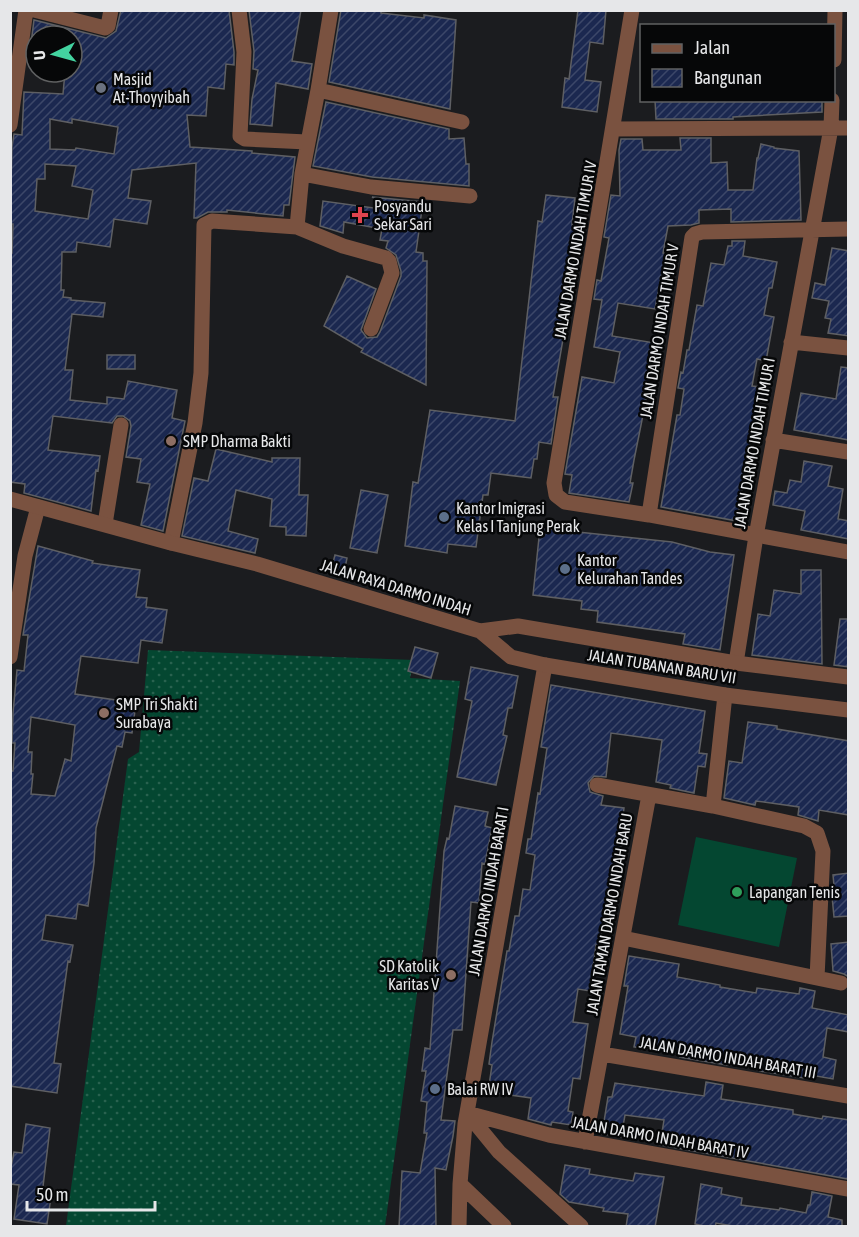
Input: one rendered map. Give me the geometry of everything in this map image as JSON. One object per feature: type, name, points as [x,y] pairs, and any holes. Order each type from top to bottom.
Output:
[{"type":"street","points":[[10,125],[26,10]]},
{"type":"street","points":[[34,10],[105,28],[108,26],[111,10]]},
{"type":"street","points":[[239,10],[244,52],[240,136],[245,139],[307,141]]},
{"type":"street","points":[[297,227],[307,141],[331,10]]},
{"type":"street","name":"JALAN DARMO INDAH TIMUR IV","points":[[632,10],[554,483],[556,495],[565,502],[649,515]]},
{"type":"street","points":[[826,10],[849,11]]},
{"type":"street","points":[[318,90],[462,122]]},
{"type":"street","name":"JALAN DARMO INDAH TIMUR I","points":[[736,663],[756,536],[831,128],[832,102]]},
{"type":"street","points":[[614,129],[849,128]]},
{"type":"street","points":[[302,174],[371,187],[470,196]]},
{"type":"street","points":[[171,543],[193,434],[201,373],[203,227],[206,223],[212,221],[297,227],[334,243],[383,257],[389,261],[392,273],[371,330]]},
{"type":"street","points":[[812,231],[849,229]]},
{"type":"street","name":"JALAN DARMO INDAH TIMUR V","points":[[649,515],[692,237],[702,232],[812,231]]},
{"type":"street","points":[[791,342],[849,348]]},
{"type":"street","points":[[105,524],[121,425]]},
{"type":"street","points":[[773,441],[849,452]]},
{"type":"street","name":"JALAN RAYA DARMO INDAH","points":[[10,499],[257,564],[480,631],[518,626],[736,663],[849,677]]},
{"type":"street","points":[[10,657],[26,556],[38,507]]},
{"type":"street","points":[[649,515],[849,552]]},
{"type":"street","name":"JALAN TUBANAN BARU VII","points":[[480,631],[511,657],[545,665],[725,695],[849,710]]},
{"type":"street","name":"JALAN DARMO INDAH BARAT I","points":[[459,1227],[466,1118],[545,665]]},
{"type":"street","points":[[713,806],[725,695]]},
{"type":"street","points":[[597,785],[649,795]]},
{"type":"street","name":"JALAN TAMAN DARMO INDAH BARU","points":[[585,1142],[649,795],[804,826],[817,833],[822,841],[823,851],[817,978]]},
{"type":"street","points":[[623,938],[841,983]]},
{"type":"street","name":"JALAN DARMO INDAH BARAT III","points":[[602,1054],[849,1096]]},
{"type":"street","points":[[466,1118],[499,1152],[581,1227]]},
{"type":"street","name":"JALAN DARMO INDAH BARAT IV","points":[[466,1118],[849,1190]]},
{"type":"street","points":[[460,1184],[504,1227]]},
{"type":"green space","points":[[148,650],[414,660],[410,678],[460,681],[385,1226],[66,1226],[128,759],[139,752]]},
{"type":"green space","name":"Lapangan Tenis","points":[[696,837],[797,858],[779,947],[678,925]]},
{"type":"building","points":[[121,10],[229,10],[234,65],[226,64],[224,89],[208,87],[206,116],[187,115],[190,147],[252,151],[252,153],[295,157],[289,205],[284,205],[283,216],[227,210],[227,212],[208,212],[194,218],[196,163],[132,170],[128,198],[151,201],[147,224],[114,219],[110,247],[77,242],[76,252],[62,252],[61,290],[64,290],[63,297],[71,298],[71,300],[105,303],[103,317],[72,314],[65,370],[73,370],[70,400],[107,404],[107,397],[124,399],[128,381],[177,390],[172,418],[185,421],[163,531],[141,525],[150,484],[137,482],[141,459],[126,457],[131,426],[130,421],[123,416],[117,416],[112,423],[53,416],[48,450],[100,456],[91,511],[24,493],[25,484],[10,482],[10,253],[12,253],[13,224],[10,224],[14,134],[22,135],[24,92],[63,94],[64,84],[84,84],[84,32],[106,38],[116,31]],"holes":[[[50,119],[72,123],[72,119],[118,127],[114,154],[76,148],[75,150],[50,149]],[[45,164],[76,166],[72,186],[93,190],[88,219],[35,211],[37,179],[45,179]]]},
{"type":"building","points":[[249,10],[301,10],[292,61],[312,64],[308,89],[276,83],[272,126],[250,124],[258,70],[253,69],[254,51]]},
{"type":"building","points":[[341,10],[381,10],[381,13],[424,18],[424,15],[456,20],[450,109],[329,82]]},
{"type":"building","points":[[578,10],[606,10],[603,44],[590,42],[585,80],[601,82],[597,112],[562,107],[565,78],[569,79]]},
{"type":"building","points":[[34,20],[50,24],[34,24]]},
{"type":"building","points":[[326,102],[449,129],[449,139],[464,138],[466,164],[469,164],[469,186],[372,177],[313,166]]},
{"type":"building","points":[[655,102],[822,102],[822,112],[733,117],[733,119],[656,119]]},
{"type":"building","points":[[680,138],[711,138],[711,163],[727,162],[728,190],[753,190],[761,144],[799,151],[801,220],[731,222],[731,209],[699,210],[699,223],[668,226],[663,253],[673,254],[669,274],[662,273],[655,309],[618,303],[612,336],[661,344],[657,366],[653,365],[634,460],[629,502],[569,493],[572,475],[565,474],[582,377],[614,383],[620,352],[594,347],[602,300],[594,299],[597,280],[601,281],[609,238],[604,237],[611,195],[620,196],[619,150],[621,139],[642,139],[643,150],[681,150]]},
{"type":"building","points":[[546,195],[575,198],[572,225],[577,226],[566,322],[553,397],[558,397],[551,444],[539,442],[531,478],[491,473],[488,495],[483,495],[476,547],[448,544],[447,553],[405,546],[413,482],[418,483],[430,410],[515,421],[538,221],[542,222]]},
{"type":"building","points":[[372,197],[423,202],[416,252],[423,253],[423,261],[427,261],[426,385],[361,352],[363,349],[324,326],[347,276],[376,289],[361,330],[367,338],[377,337],[401,276],[396,255],[386,248],[388,241],[380,240],[382,229],[344,222],[343,233],[320,226],[323,201],[403,212]]},
{"type":"building","points":[[732,241],[745,241],[743,256],[777,262],[764,315],[774,317],[766,361],[757,359],[752,386],[760,387],[737,521],[661,507],[677,415],[680,415],[684,389],[678,388],[687,350],[689,350],[697,305],[703,306],[711,263],[724,265],[728,246],[732,246]]},
{"type":"building","points":[[832,248],[849,251],[849,336],[828,333],[831,319],[825,318],[829,301],[812,298],[815,283],[825,285]]},
{"type":"building","points":[[107,355],[135,355],[135,369],[107,369]]},
{"type":"building","points":[[841,367],[849,368],[849,440],[794,430],[801,393],[836,399]]},
{"type":"building","points":[[216,449],[272,462],[272,458],[300,458],[299,495],[308,495],[306,536],[286,535],[286,527],[270,526],[272,499],[236,490],[228,531],[258,539],[255,553],[182,536],[194,478],[208,481]]},
{"type":"building","points":[[804,461],[832,466],[828,486],[843,489],[838,519],[849,521],[849,539],[801,530],[805,511],[773,505],[775,491],[787,493],[790,480],[801,482]]},
{"type":"building","points":[[361,490],[388,495],[377,553],[350,548]]},
{"type":"building","points":[[540,528],[672,542],[710,552],[734,555],[720,650],[683,644],[685,634],[597,622],[598,611],[581,609],[582,601],[533,595]]},
{"type":"building","points":[[38,546],[93,561],[92,563],[140,570],[136,597],[147,598],[146,607],[167,610],[162,643],[141,640],[138,663],[81,656],[75,694],[136,703],[132,733],[125,732],[122,747],[117,746],[96,828],[88,906],[78,904],[76,919],[46,915],[42,940],[73,945],[70,962],[68,961],[54,1063],[61,1064],[57,1093],[10,1086],[10,771],[13,771],[15,743],[12,743],[17,670],[24,671],[28,635],[23,635]],"holes":[[[31,717],[75,725],[71,761],[65,759],[55,796],[31,794],[32,752],[28,752]]]},
{"type":"building","points":[[335,555],[347,558],[344,573],[331,570]]},
{"type":"building","points":[[801,570],[821,570],[822,664],[752,655],[758,614],[770,616],[774,590],[801,594]]},
{"type":"building","points":[[840,619],[849,619],[849,667],[834,665]]},
{"type":"building","points":[[415,647],[438,653],[431,678],[408,671]]},
{"type":"building","points":[[471,667],[518,676],[512,708],[508,708],[503,735],[507,736],[496,785],[457,777],[472,701],[465,699]]},
{"type":"building","points":[[551,685],[705,711],[699,753],[707,754],[705,767],[698,766],[694,793],[670,788],[671,785],[656,782],[662,740],[611,733],[606,777],[594,776],[588,783],[590,792],[603,796],[601,805],[624,808],[620,855],[617,855],[606,925],[603,925],[599,946],[596,945],[590,991],[578,989],[573,1022],[588,1024],[580,1079],[573,1078],[568,1111],[573,1112],[571,1125],[552,1122],[551,1125],[528,1119],[531,1098],[488,1092],[492,1065],[489,1064],[507,951],[509,951],[515,916],[519,916],[523,889],[530,890],[535,855],[526,853],[528,839],[531,839],[538,793],[540,794],[547,748],[541,747]]},
{"type":"building","points":[[748,722],[849,741],[849,815],[819,810],[818,821],[798,815],[799,807],[756,801],[755,805],[724,798],[729,761],[742,763]]},
{"type":"building","points":[[455,806],[488,812],[485,826],[492,828],[485,864],[482,863],[479,903],[471,902],[462,1030],[453,1030],[441,1120],[455,1121],[446,1170],[435,1168],[436,1227],[399,1227],[402,1171],[420,1173],[427,1133],[424,1133],[427,1102],[421,1101],[426,1071],[422,1071],[425,1048],[430,1049],[444,851],[447,838],[449,839]]},
{"type":"building","points":[[849,873],[849,916],[834,917],[833,875]]},
{"type":"building","points":[[849,942],[849,977],[833,971],[831,944]]},
{"type":"building","points":[[629,956],[679,964],[677,977],[720,985],[720,987],[756,993],[757,988],[799,994],[800,988],[815,991],[812,1008],[849,1015],[849,1032],[827,1028],[823,1057],[836,1060],[833,1079],[805,1074],[804,1078],[760,1071],[761,1067],[732,1063],[727,1065],[680,1057],[680,1054],[634,1047],[636,1037],[620,1034],[628,986],[624,986]]},
{"type":"building","points":[[706,1082],[723,1085],[721,1099],[793,1110],[793,1114],[822,1119],[823,1116],[849,1120],[848,1179],[660,1145],[664,1120],[625,1115],[621,1137],[602,1134],[608,1097],[612,1097],[615,1083],[704,1096]]},
{"type":"building","points":[[26,1124],[50,1128],[42,1195],[51,1197],[47,1224],[14,1219],[19,1185],[10,1184],[10,1172],[14,1152],[22,1153]]},
{"type":"building","points":[[565,1165],[590,1169],[589,1174],[633,1181],[635,1173],[664,1177],[655,1227],[626,1227],[628,1214],[603,1211],[604,1208],[569,1202],[560,1194]]},
{"type":"building","points":[[701,1184],[722,1188],[721,1194],[742,1198],[741,1205],[806,1213],[812,1192],[832,1196],[828,1217],[842,1220],[842,1227],[739,1227],[716,1223],[715,1227],[708,1227],[695,1224]]},
{"type":"place","name":"Masjid At-Thoyyibah","points":[[101,88]]},
{"type":"place","name":"Posyandu Sekar Sari","points":[[360,215]]},
{"type":"place","name":"SMP Dharma Bakti","points":[[171,441]]},
{"type":"place","name":"Kantor Imigrasi Kelas I Tanjung Perak","points":[[444,517]]},
{"type":"place","name":"Kantor Kelurahan Tandes","points":[[565,569]]},
{"type":"place","name":"SMP Tri Shakti Surabaya","points":[[104,713]]},
{"type":"place","name":"Lapangan Tenis","points":[[737,892]]},
{"type":"place","name":"SD Katolik Karitas V","points":[[451,975]]},
{"type":"place","name":"Balai RW IV","points":[[435,1089]]}]
